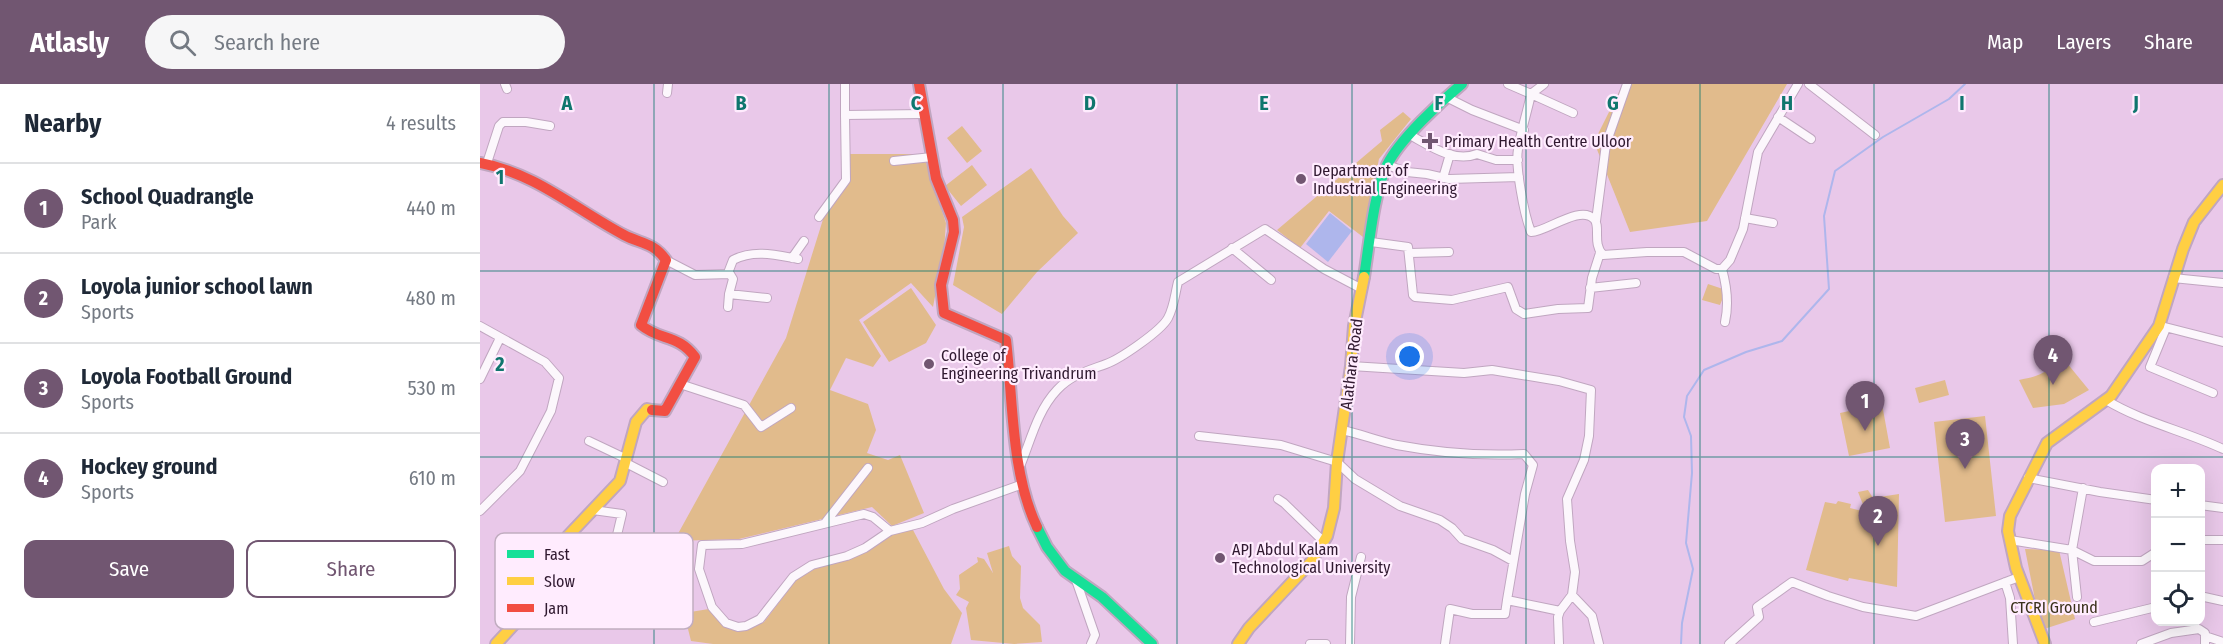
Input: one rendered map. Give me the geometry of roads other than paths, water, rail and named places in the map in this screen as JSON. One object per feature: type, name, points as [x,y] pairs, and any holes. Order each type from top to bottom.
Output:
[{"type":"street","points":[[668,84],[668,93]]},
{"type":"street","points":[[819,217],[846,180],[845,84]]},
{"type":"street","points":[[919,84],[938,186],[953,219],[952,242],[941,285],[944,313],[1006,340],[1020,466],[1030,510],[1053,556],[1076,580],[1098,594],[1138,635],[1152,644]]},
{"type":"street","name":"Alathara Road","points":[[1238,644],[1249,628],[1311,562],[1327,536],[1334,508],[1337,462],[1351,366],[1354,326],[1381,180],[1387,165],[1410,135],[1462,84]]},
{"type":"street","points":[[1508,84],[1573,113]]},
{"type":"street","points":[[1544,84],[1531,94],[1518,150],[1519,177],[1531,232],[1540,231],[1547,225],[1583,214],[1596,221]]},
{"type":"street","points":[[1371,242],[1408,247],[1412,290],[1413,294],[1418,297],[1452,300],[1508,287],[1516,310],[1524,314],[1558,309],[1588,308],[1590,288],[1600,253],[1596,221],[1606,144],[1627,84]]},
{"type":"street","points":[[1600,253],[1607,255],[1684,252],[1716,269],[1722,269],[1730,260],[1743,229],[1758,152],[1798,84]]},
{"type":"street","points":[[1809,84],[1875,135]]},
{"type":"street","points":[[1446,98],[1524,130]]},
{"type":"street","points":[[845,116],[924,114]]},
{"type":"street","points":[[1778,117],[1811,139]]},
{"type":"street","points":[[550,126],[526,122],[504,122],[499,126],[484,163],[499,166],[552,189],[626,236],[657,247],[666,260],[695,275],[728,273],[733,277],[728,307]]},
{"type":"street","points":[[1410,135],[1443,153],[1468,157],[1477,154],[1496,160],[1518,160]]},
{"type":"street","points":[[1443,178],[1450,154]]},
{"type":"street","points":[[894,160],[932,157]]},
{"type":"street","points":[[1387,165],[1407,172],[1449,179],[1519,177]]},
{"type":"street","points":[[2213,393],[2150,367],[2173,278],[2194,222],[2223,185]]},
{"type":"street","points":[[1745,218],[1773,223]]},
{"type":"street","points":[[1020,466],[1041,413],[1057,390],[1076,374],[1107,364],[1134,349],[1167,320],[1173,306],[1178,282],[1265,229],[1324,269],[1362,289]]},
{"type":"street","points":[[728,273],[731,261],[746,255],[765,253],[795,259],[804,241]]},
{"type":"street","points":[[1232,248],[1271,280]]},
{"type":"street","points":[[1410,253],[1449,252]]},
{"type":"street","points":[[572,533],[620,482],[636,422],[647,409],[665,411],[694,359],[694,355],[678,340],[652,332],[641,325],[666,260]]},
{"type":"street","points":[[1722,269],[1726,282],[1728,307],[1725,322]]},
{"type":"street","points":[[2173,278],[2223,283]]},
{"type":"street","points":[[1590,288],[1636,283]]},
{"type":"street","points":[[729,294],[767,298]]},
{"type":"street","points":[[480,326],[545,362],[559,378],[551,411],[520,471],[480,511]]},
{"type":"street","points":[[2162,327],[2223,342]]},
{"type":"street","points":[[2044,644],[2019,577],[2008,531],[2010,516],[2047,443],[2111,396],[2162,327]]},
{"type":"street","points":[[480,379],[483,364],[500,338]]},
{"type":"street","points":[[1351,366],[1464,373],[1492,370],[1559,381],[1591,390],[1589,436],[1584,460],[1568,500],[1570,541],[1575,572],[1572,595],[1560,611],[1558,644]]},
{"type":"street","points":[[680,384],[744,405],[761,426],[791,408]]},
{"type":"street","points":[[2106,400],[2132,415],[2199,438],[2223,449]]},
{"type":"street","points":[[1342,430],[1395,445],[1459,454],[1484,456],[1524,454],[1533,465],[1525,494],[1505,614],[1472,614],[1450,609],[1445,644]]},
{"type":"street","points":[[1199,436],[1281,445],[1337,462],[1355,479],[1400,506],[1440,519],[1462,540],[1493,550],[1513,561]]},
{"type":"street","points":[[589,441],[663,482]]},
{"type":"street","points":[[825,523],[868,468]]},
{"type":"street","points":[[2028,478],[2151,499]]},
{"type":"street","points":[[890,531],[873,517],[864,514],[742,544],[702,545],[699,569],[712,607],[726,622],[738,627],[746,626],[760,619],[793,577],[812,566],[848,556],[865,548],[890,531],[922,523],[953,509],[1023,484]]},
{"type":"street","points":[[2077,597],[2072,550],[2083,488]]},
{"type":"street","points":[[1278,499],[1323,541]]},
{"type":"street","points":[[2205,506],[2223,508]]},
{"type":"street","points":[[593,510],[622,514],[617,533]]},
{"type":"street","points":[[2010,540],[2072,550],[2094,561],[2142,561],[2151,555]]},
{"type":"street","points":[[2205,540],[2223,540]]},
{"type":"street","points":[[1350,644],[1351,597],[1361,557]]},
{"type":"street","points":[[1729,644],[1759,617],[1757,608],[1792,582],[1863,607],[1916,616],[2019,577]]},
{"type":"street","points":[[1076,580],[1095,635],[1091,644]]},
{"type":"street","points":[[2006,582],[2010,598],[2013,644]]},
{"type":"street","points":[[1572,595],[1592,616],[1599,644]]},
{"type":"street","points":[[2205,597],[2223,601]]},
{"type":"street","points":[[1507,600],[1560,611]]},
{"type":"street","points":[[2094,622],[2151,608]]},
{"type":"street","points":[[496,644],[510,629]]},
{"type":"street","points":[[2141,644],[2160,636],[2198,629],[2203,631],[2205,640],[2223,642]]},
{"type":"street","points":[[1310,644],[1326,644]]},
{"type":"water","points":[[1330,213],[1352,231],[1328,262],[1306,244]]},
{"type":"waterway","points":[[1681,644],[1682,623],[1693,569],[1686,543],[1692,473],[1691,436],[1684,417],[1687,396],[1704,370],[1746,352],[1782,341],[1829,289],[1824,216],[1835,171],[1883,137],[1949,99],[1965,84]]},
{"type":"place","name":"Primary Health Centre Ulloor","points":[[1430,141]]},
{"type":"place","name":"Department of Industrial Engineering","points":[[1301,179]]},
{"type":"place","name":"College of Engineering Trivandrum","points":[[929,364]]},
{"type":"place","name":"Hockey ground","points":[[2053,385]]},
{"type":"place","name":"School Quadrangle","points":[[1865,431]]},
{"type":"place","name":"Loyola Football Ground","points":[[1965,469]]},
{"type":"place","name":"Loyola junior school lawn","points":[[1878,546]]},
{"type":"place","name":"APJ Abdul Kalam Technological University","points":[[1220,558]]},
{"type":"park label","name":"CTCRI Ground","points":[[2054,607]]}]
